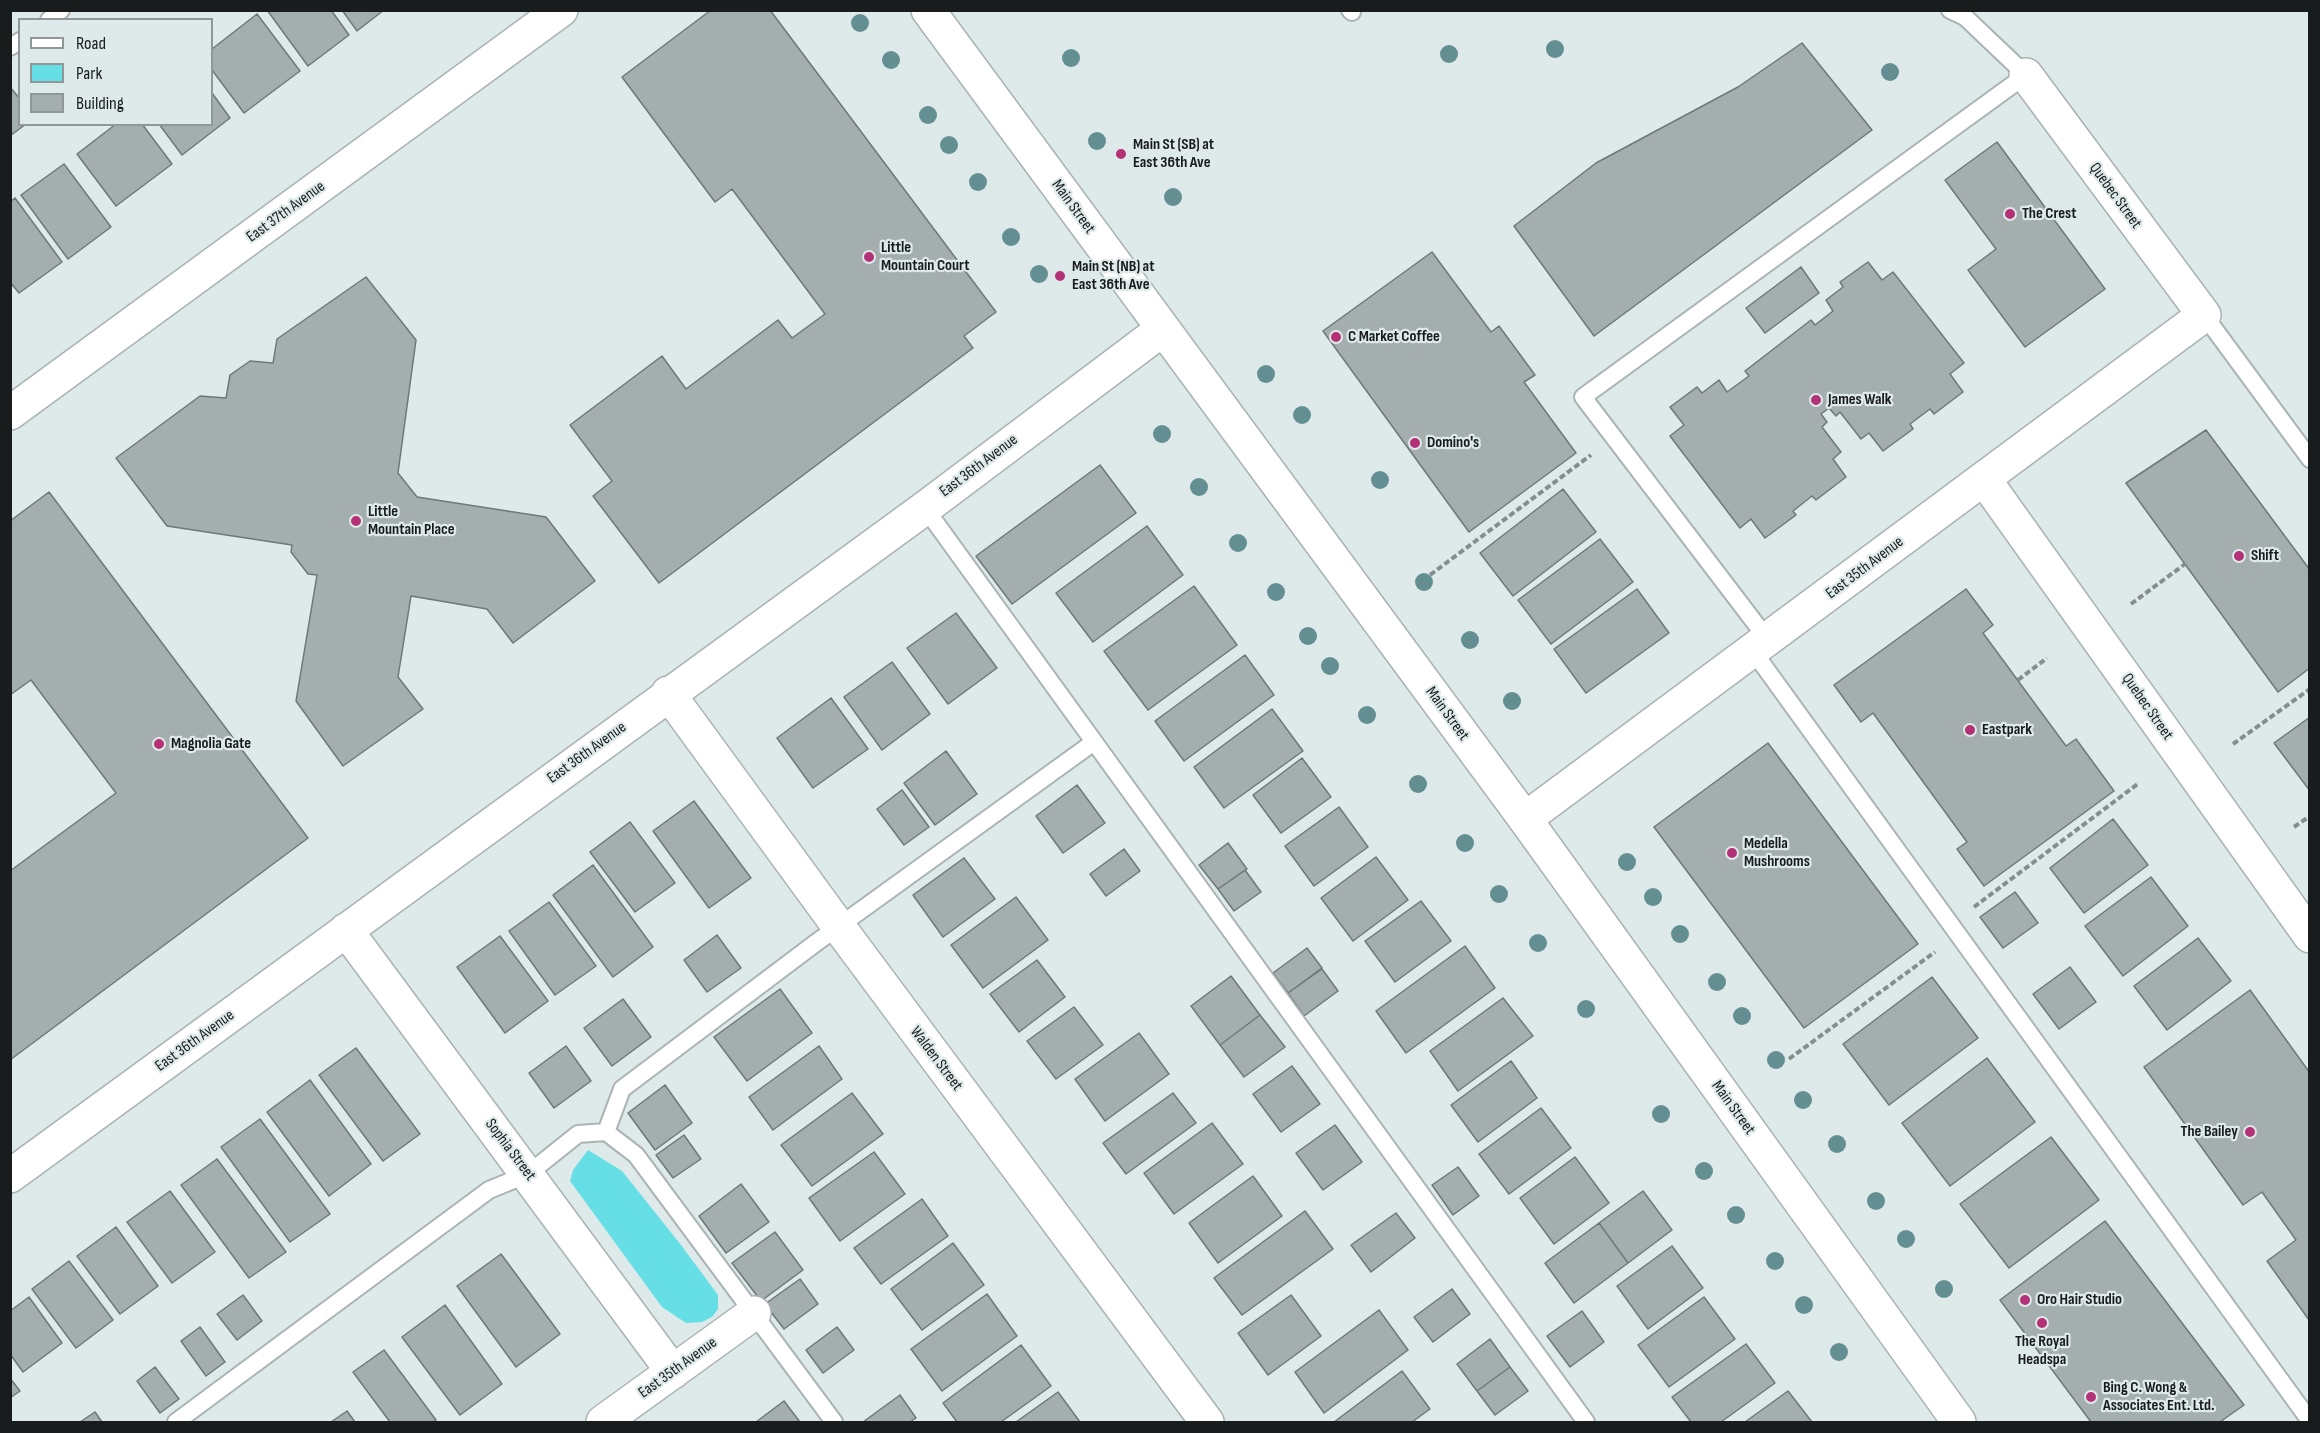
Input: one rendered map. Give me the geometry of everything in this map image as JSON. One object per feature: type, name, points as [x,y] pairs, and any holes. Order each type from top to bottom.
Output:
[{"type":"street","name":"East 37th Avenue","points":[[10,413],[561,10]]},
{"type":"street","name":"Main Street","points":[[934,12],[1163,329],[1525,819],[1959,1422]]},
{"type":"street","name":"Quebec Street","points":[[2026,75],[2204,315]]},
{"type":"street","name":"East 35th Avenue","points":[[1525,819],[2204,315]]},
{"type":"street","name":"East 36th Avenue","points":[[10,1176],[668,693],[925,508],[1163,329]]},
{"type":"street","name":"Quebec Street","points":[[1984,479],[2310,936]]},
{"type":"street","name":"Walden Street","points":[[668,693],[1206,1422]]},
{"type":"street","name":"Sophia Street","points":[[346,930],[673,1372]]},
{"type":"street","name":"East 35th Avenue","points":[[603,1422],[754,1313]]},
{"type":"lane","points":[[1950,10],[1965,16],[2026,75],[1583,397],[1761,646],[1956,929],[2310,1421]]},
{"type":"lane","points":[[2204,315],[2310,459]]},
{"type":"lane","points":[[925,508],[1586,1422]]},
{"type":"lane","points":[[606,1131],[622,1089],[839,927],[1094,742]]},
{"type":"lane","points":[[176,1422],[489,1190],[528,1173],[578,1134],[606,1131],[636,1155],[834,1422]]},
{"type":"path","points":[[1430,575],[1614,438]]},
{"type":"path","points":[[2131,604],[2185,564]]},
{"type":"path","points":[[2018,680],[2048,658]]},
{"type":"path","points":[[2234,744],[2310,689]]},
{"type":"path","points":[[1789,1059],[2139,783]]},
{"type":"path","points":[[2294,827],[2310,816]]},
{"type":"green space","points":[[588,1150],[622,1171],[681,1245],[718,1295],[718,1309],[712,1317],[702,1322],[686,1323],[662,1307],[570,1181],[573,1170]]},
{"type":"building","points":[[267,10],[331,10],[349,35],[308,66]]},
{"type":"building","points":[[342,10],[384,10],[357,31]]},
{"type":"building","name":"Little Mountain Court","points":[[711,10],[770,10],[996,312],[964,336],[973,348],[659,583],[593,496],[612,481],[570,425],[662,356],[686,389],[778,320],[792,338],[825,314],[732,189],[715,202],[622,77]]},
{"type":"building","points":[[257,14],[300,71],[244,113],[213,71],[213,48]]},
{"type":"building","points":[[1802,43],[1872,130],[1594,336],[1514,226],[1596,163],[1738,87]]},
{"type":"building","points":[[10,87],[18,97],[18,126],[23,126],[10,136]]},
{"type":"building","points":[[213,94],[230,118],[182,155],[160,126],[213,126]]},
{"type":"building","points":[[113,126],[144,126],[172,164],[116,206],[77,154]]},
{"type":"building","name":"The Crest","points":[[1997,142],[2105,289],[2025,347],[1968,270],[1996,249],[1945,180]]},
{"type":"building","points":[[64,164],[111,227],[68,259],[21,195]]},
{"type":"building","points":[[15,198],[62,262],[19,293],[10,282],[10,202]]},
{"type":"building","points":[[1432,252],[1491,332],[1499,326],[1535,375],[1524,382],[1576,453],[1469,532],[1323,331]]},
{"type":"building","name":"James Walk","points":[[1868,262],[1882,280],[1893,272],[1964,363],[1950,374],[1963,392],[1934,414],[1930,409],[1910,424],[1913,429],[1883,451],[1869,433],[1861,439],[1840,412],[1836,416],[1829,408],[1821,414],[1827,422],[1822,427],[1841,452],[1833,459],[1846,477],[1816,500],[1812,496],[1793,511],[1796,515],[1765,538],[1751,519],[1740,528],[1670,436],[1684,425],[1670,407],[1697,387],[1702,393],[1719,380],[1727,392],[1749,376],[1745,371],[1811,320],[1815,325],[1833,311],[1826,300],[1843,287],[1840,282]]},
{"type":"building","points":[[1801,267],[1819,293],[1765,333],[1746,308]]},
{"type":"building","name":"Little Mountain Place","points":[[366,277],[416,340],[398,473],[417,497],[546,517],[595,581],[513,643],[487,609],[411,596],[398,677],[423,709],[343,766],[296,701],[317,575],[308,574],[291,552],[292,545],[167,526],[116,458],[200,396],[226,398],[230,375],[250,361],[273,363],[277,339]]},
{"type":"building","name":"Shift","points":[[2206,430],[2310,570],[2310,668],[2278,692],[2126,483]]},
{"type":"building","points":[[1100,465],[1136,513],[1012,604],[976,556]]},
{"type":"building","points":[[1563,489],[1596,532],[1513,596],[1480,553]]},
{"type":"building","name":"Magnolia Gate","points":[[49,492],[308,838],[10,1060],[10,871],[116,793],[31,680],[10,695],[10,521]]},
{"type":"building","points":[[1147,526],[1183,575],[1093,642],[1056,593]]},
{"type":"building","points":[[1600,539],[1633,582],[1551,644],[1518,600]]},
{"type":"building","points":[[1194,586],[1237,645],[1148,710],[1104,651]]},
{"type":"building","points":[[1637,589],[1669,633],[1586,693],[1554,649]]},
{"type":"building","name":"Eastpark","points":[[1966,589],[1993,625],[1983,633],[2066,746],[2076,739],[2114,791],[1984,886],[1957,849],[1967,842],[1873,713],[1861,722],[1834,685]]},
{"type":"building","points":[[956,613],[997,668],[948,704],[907,648]]},
{"type":"building","points":[[1245,655],[1274,695],[1184,761],[1155,721]]},
{"type":"building","points":[[892,662],[930,714],[882,750],[844,697]]},
{"type":"building","points":[[831,698],[868,749],[813,788],[777,738]]},
{"type":"building","points":[[1272,709],[1303,751],[1224,808],[1194,767]]},
{"type":"building","points":[[2310,717],[2310,791],[2274,743]]},
{"type":"building","points":[[1768,743],[1918,944],[1804,1028],[1654,827]]},
{"type":"building","points":[[946,751],[977,794],[935,825],[904,783]]},
{"type":"building","points":[[1302,758],[1331,797],[1281,833],[1253,795]]},
{"type":"building","points":[[1077,785],[1105,823],[1063,853],[1036,816]]},
{"type":"building","points":[[902,790],[929,827],[904,845],[877,809]]},
{"type":"building","points":[[694,801],[751,878],[709,908],[653,831]]},
{"type":"building","points":[[1339,807],[1368,847],[1314,886],[1285,846]]},
{"type":"building","points":[[2113,819],[2148,865],[2084,913],[2050,868]]},
{"type":"building","points":[[630,822],[675,883],[635,912],[590,852]]},
{"type":"building","points":[[1228,843],[1247,869],[1218,889],[1199,865]]},
{"type":"building","points":[[1124,849],[1140,871],[1106,896],[1090,874]]},
{"type":"building","points":[[1376,857],[1408,900],[1353,941],[1321,898]]},
{"type":"building","points":[[964,858],[995,899],[943,937],[913,895]]},
{"type":"building","points":[[593,865],[653,947],[613,977],[553,895]]},
{"type":"building","points":[[1245,870],[1261,892],[1234,911],[1218,889]]},
{"type":"building","points":[[2151,877],[2188,926],[2123,976],[2085,926]]},
{"type":"building","points":[[2015,892],[2038,923],[2003,948],[1980,917]]},
{"type":"building","points":[[1016,897],[1048,940],[983,988],[951,945]]},
{"type":"building","points":[[1421,901],[1451,941],[1395,982],[1365,941]]},
{"type":"building","points":[[549,902],[596,966],[555,995],[509,931]]},
{"type":"building","points":[[717,935],[741,968],[707,992],[684,960]]},
{"type":"building","points":[[500,936],[548,1001],[505,1033],[457,967]]},
{"type":"building","points":[[2198,938],[2231,981],[2167,1030],[2134,986]]},
{"type":"building","points":[[1465,946],[1495,988],[1406,1053],[1376,1011]]},
{"type":"building","points":[[1307,948],[1322,968],[1288,993],[1273,973]]},
{"type":"building","points":[[1037,960],[1065,997],[1019,1032],[990,994]]},
{"type":"building","points":[[2070,967],[2096,1002],[2059,1029],[2033,994]]},
{"type":"building","points":[[1322,969],[1338,991],[1304,1016],[1288,993]]},
{"type":"building","points":[[1231,976],[1260,1015],[1220,1045],[1191,1006]]},
{"type":"building","points":[[1932,977],[1978,1038],[1889,1105],[1843,1044]]},
{"type":"building","points":[[780,989],[812,1033],[747,1081],[714,1037]]},
{"type":"building","name":"The Bailey","points":[[2250,990],[2310,1073],[2309,1320],[2267,1261],[2296,1240],[2262,1192],[2243,1205],[2144,1067]]},
{"type":"building","points":[[1503,998],[1533,1036],[1458,1091],[1430,1051]]},
{"type":"building","points":[[623,999],[651,1037],[612,1066],[584,1028]]},
{"type":"building","points":[[1074,1007],[1103,1045],[1056,1079],[1027,1041]]},
{"type":"building","points":[[1260,1015],[1285,1047],[1244,1077],[1220,1045]]},
{"type":"building","points":[[1139,1033],[1169,1074],[1105,1121],[1075,1079]]},
{"type":"building","points":[[566,1046],[591,1081],[554,1108],[529,1073]]},
{"type":"building","points":[[819,1046],[842,1079],[773,1130],[749,1097]]},
{"type":"building","points":[[356,1048],[420,1134],[383,1161],[319,1075]]},
{"type":"building","points":[[1987,1058],[2035,1122],[1950,1186],[1902,1123]]},
{"type":"building","points":[[1511,1061],[1537,1098],[1478,1142],[1451,1105]]},
{"type":"building","points":[[1292,1066],[1320,1104],[1281,1132],[1253,1094]]},
{"type":"building","points":[[310,1080],[371,1164],[329,1196],[267,1112]]},
{"type":"building","points":[[665,1085],[692,1123],[655,1150],[628,1113]]},
{"type":"building","points":[[852,1093],[883,1134],[812,1186],[781,1145]]},
{"type":"building","points":[[1173,1093],[1196,1123],[1126,1174],[1103,1143]]},
{"type":"building","points":[[1541,1108],[1571,1148],[1509,1194],[1479,1154]]},
{"type":"building","points":[[260,1119],[330,1214],[290,1242],[221,1147]]},
{"type":"building","points":[[1212,1123],[1243,1164],[1174,1214],[1144,1173]]},
{"type":"building","points":[[1335,1125],[1362,1162],[1323,1190],[1296,1153]]},
{"type":"building","points":[[684,1135],[701,1159],[673,1178],[656,1155]]},
{"type":"building","points":[[2051,1137],[2099,1200],[2009,1268],[1960,1204]]},
{"type":"building","points":[[874,1152],[905,1194],[840,1241],[809,1198]]},
{"type":"building","points":[[1575,1157],[1609,1203],[1554,1244],[1520,1198]]},
{"type":"building","points":[[217,1159],[286,1252],[249,1278],[181,1185]]},
{"type":"building","points":[[1458,1167],[1479,1196],[1453,1215],[1432,1185]]},
{"type":"building","points":[[1253,1176],[1282,1216],[1218,1263],[1189,1223]]},
{"type":"building","points":[[741,1184],[769,1222],[726,1253],[699,1216]]},
{"type":"building","points":[[170,1191],[215,1252],[172,1283],[127,1222]]},
{"type":"building","points":[[1643,1191],[1672,1230],[1628,1263],[1599,1223]]},
{"type":"building","points":[[922,1199],[948,1236],[881,1284],[854,1248]]},
{"type":"building","points":[[1305,1211],[1333,1249],[1242,1315],[1214,1278]]},
{"type":"building","points":[[1396,1213],[1415,1238],[1371,1272],[1351,1245]]},
{"type":"building","points":[[2105,1221],[2244,1405],[2220,1422],[2091,1422],[2000,1300]]},
{"type":"building","points":[[1599,1223],[1628,1263],[1574,1303],[1545,1263]]},
{"type":"building","points":[[116,1227],[158,1286],[120,1314],[77,1256]]},
{"type":"building","points":[[775,1232],[803,1270],[761,1301],[732,1263]]},
{"type":"building","points":[[953,1243],[984,1285],[922,1330],[891,1289]]},
{"type":"building","points":[[1672,1246],[1703,1288],[1648,1329],[1617,1286]]},
{"type":"building","points":[[501,1254],[560,1334],[516,1367],[457,1286]]},
{"type":"building","points":[[69,1261],[113,1320],[76,1348],[32,1289]]},
{"type":"building","points":[[800,1279],[818,1304],[784,1329],[765,1304]]},
{"type":"building","points":[[1452,1289],[1470,1314],[1433,1342],[1414,1317]]},
{"type":"building","points":[[987,1294],[1017,1336],[942,1391],[911,1349]]},
{"type":"building","points":[[243,1295],[262,1321],[237,1340],[217,1314]]},
{"type":"building","points":[[1291,1295],[1321,1336],[1268,1375],[1238,1333]]},
{"type":"building","points":[[29,1297],[62,1343],[23,1372],[10,1354],[10,1311]]},
{"type":"building","points":[[1704,1297],[1735,1339],[1669,1387],[1638,1345]]},
{"type":"building","points":[[445,1305],[502,1384],[460,1415],[402,1337]]},
{"type":"building","points":[[1379,1310],[1408,1350],[1324,1413],[1295,1372]]},
{"type":"building","points":[[1582,1311],[1604,1342],[1570,1367],[1547,1336]]},
{"type":"building","points":[[200,1327],[225,1362],[206,1376],[181,1341]]},
{"type":"building","points":[[837,1327],[854,1350],[823,1373],[806,1350]]},
{"type":"building","points":[[1490,1339],[1510,1367],[1477,1391],[1457,1364]]},
{"type":"building","points":[[1746,1344],[1775,1383],[1721,1422],[1691,1422],[1672,1397]]},
{"type":"building","points":[[1021,1345],[1051,1386],[1001,1422],[957,1422],[943,1403]]},
{"type":"building","points":[[384,1350],[436,1420],[433,1422],[390,1422],[353,1372]]},
{"type":"building","points":[[155,1367],[179,1399],[160,1413],[137,1381]]},
{"type":"building","points":[[1510,1367],[1528,1391],[1495,1415],[1477,1391]]},
{"type":"building","points":[[1402,1371],[1430,1409],[1412,1422],[1334,1422]]},
{"type":"building","points":[[10,1378],[20,1391],[10,1398]]},
{"type":"building","points":[[1788,1391],[1812,1422],[1745,1422]]},
{"type":"building","points":[[1058,1392],[1080,1422],[1016,1422]]},
{"type":"building","points":[[900,1395],[916,1418],[910,1422],[863,1422]]},
{"type":"building","points":[[784,1401],[800,1422],[756,1422]]},
{"type":"building","points":[[347,1411],[355,1422],[331,1422]]},
{"type":"building","points":[[95,1412],[102,1422],[80,1422]]},
{"type":"place","name":"Main St (SB) at East 36th Ave","points":[[1121,154]]},
{"type":"place","name":"The Crest","points":[[2010,214]]},
{"type":"place","name":"Little Mountain Court","points":[[869,257]]},
{"type":"place","name":"Main St (NB) at East 36th Ave","points":[[1060,276]]},
{"type":"place","name":"C Market Coffee","points":[[1336,337]]},
{"type":"place","name":"James Walk","points":[[1816,400]]},
{"type":"place","name":"Domino's","points":[[1415,443]]},
{"type":"place","name":"Little Mountain Place","points":[[356,521]]},
{"type":"place","name":"Shift","points":[[2239,556]]},
{"type":"place","name":"Eastpark","points":[[1970,730]]},
{"type":"place","name":"Magnolia Gate","points":[[159,744]]},
{"type":"place","name":"Medella Mushrooms","points":[[1732,853]]},
{"type":"place","name":"The Bailey","points":[[2250,1132]]},
{"type":"place","name":"Oro Hair Studio","points":[[2025,1300]]},
{"type":"place","name":"The Royal Headspa","points":[[2042,1323]]},
{"type":"place","name":"Bing C. Wong & Associates Ent. Ltd.","points":[[2091,1397]]}]
